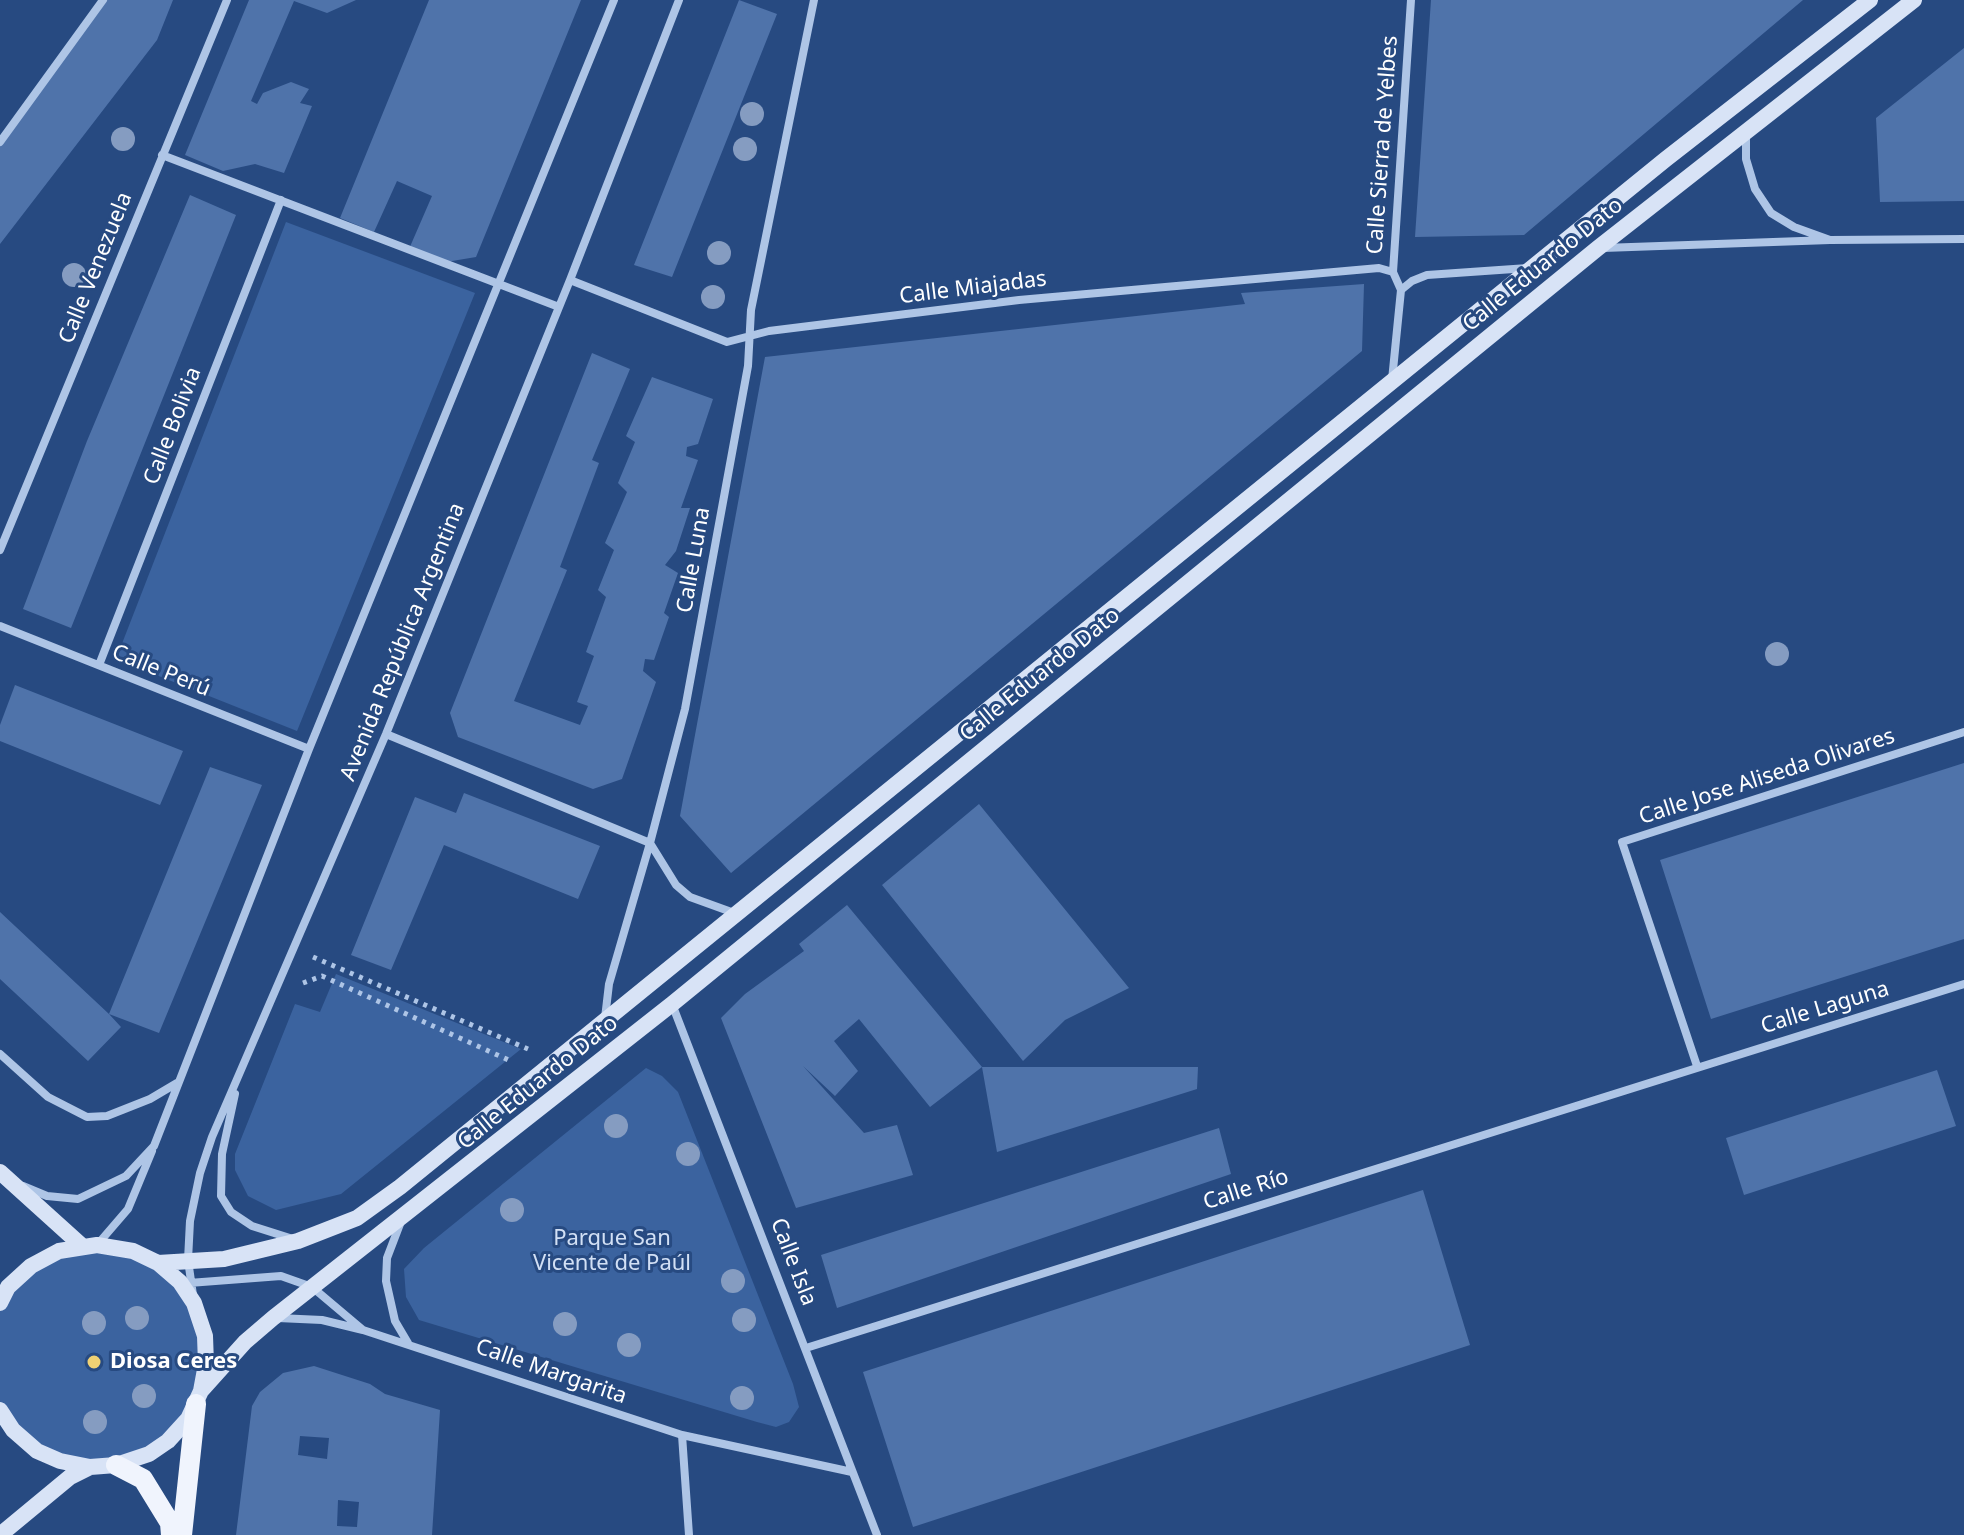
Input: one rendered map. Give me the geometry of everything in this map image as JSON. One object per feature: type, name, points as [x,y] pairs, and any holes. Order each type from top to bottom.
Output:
[{"type":"main road","name":"Calle Eduardo Dato","points":[[158,1263],[224,1259],[298,1241],[357,1218],[605,1021],[1666,159],[1870,0]]},
{"type":"main road","name":"Calle Eduardo Dato","points":[[90,1467],[116,1465],[149,1454],[168,1441],[199,1398],[273,1318],[672,1004],[1598,248],[1914,0]]},
{"type":"main road","points":[[5,1176],[89,1245]]},
{"type":"main road","points":[[0,1303],[8,1287],[31,1266],[59,1251],[89,1245],[133,1251],[158,1263],[186,1283],[205,1336],[206,1364],[182,1535]]},
{"type":"main road","points":[[0,1410],[13,1430],[37,1451],[60,1461],[90,1467]]},
{"type":"main road","points":[[116,1465],[143,1479],[165,1513],[171,1535]]},
{"type":"main road","points":[[0,1535],[70,1477],[90,1467]]},
{"type":"street","points":[[0,142],[103,0]]},
{"type":"street","name":"Calle Venezuela","points":[[1,548],[227,0]]},
{"type":"street","name":"Avenida República Argentina","points":[[89,1245],[128,1209],[309,749],[614,0]]},
{"type":"street","name":"Avenida República Argentina","points":[[186,1283],[190,1221],[200,1173],[386,734],[570,280],[679,0]]},
{"type":"street","name":"Calle Luna","points":[[605,1021],[609,984],[685,709],[748,366],[748,339],[814,0]]},
{"type":"street","name":"Calle Sierra de Yelbes","points":[[1401,290],[1393,272],[1411,0]]},
{"type":"street","points":[[1746,133],[1746,159],[1755,189],[1771,213],[1794,227],[1830,240]]},
{"type":"street","points":[[162,155],[559,307]]},
{"type":"street","name":"Calle Bolivia","points":[[99,665],[281,200]]},
{"type":"street","points":[[1598,248],[1964,239]]},
{"type":"street","name":"Calle Miajadas","points":[[570,280],[727,342],[748,339],[769,331],[1019,300],[1379,268],[1393,272]]},
{"type":"street","points":[[1392,381],[1401,290],[1427,275],[1535,268]]},
{"type":"street","name":"Calle Perú","points":[[0,626],[309,749]]},
{"type":"street","name":"Calle Jose Aliseda Olivares","points":[[1697,1066],[1622,842],[1964,732]]},
{"type":"street","points":[[386,734],[650,843],[676,885],[690,897],[737,914]]},
{"type":"street","name":"Calle Laguna","points":[[1697,1066],[1964,984]]},
{"type":"street","name":"Calle Isla","points":[[672,1004],[877,1535]]},
{"type":"street","points":[[0,1054],[48,1097],[87,1117],[107,1116],[150,1099],[178,1082]]},
{"type":"street","name":"Calle Río","points":[[806,1348],[1697,1066]]},
{"type":"street","points":[[238,1079],[222,1154],[221,1196],[231,1212],[252,1226],[298,1241]]},
{"type":"street","name":"Avenida República Argentina","points":[[5,1176],[47,1196],[78,1199],[126,1176],[154,1146]]},
{"type":"street","points":[[402,1218],[387,1258],[386,1281],[395,1321],[409,1343]]},
{"type":"street","name":"Calle Margarita","points":[[186,1283],[281,1276],[312,1287],[363,1330]]},
{"type":"street","name":"Calle Margarita","points":[[273,1318],[322,1320],[363,1330],[682,1435],[852,1472]]},
{"type":"street","points":[[682,1435],[689,1535]]},
{"type":"path","points":[[293,949],[536,1053],[528,1059]]},
{"type":"path","points":[[282,974],[305,984],[322,976],[520,1065]]},
{"type":"green space","points":[[286,222],[475,293],[297,731],[116,659]]},
{"type":"green space","points":[[336,974],[521,1049],[341,1194],[276,1210],[248,1196],[235,1170],[235,1154],[295,1004],[320,1012]]},
{"type":"green space","name":"Parque San Vicente de Paúl","points":[[646,1068],[662,1076],[678,1092],[793,1384],[799,1407],[789,1422],[776,1427],[419,1320],[406,1297],[404,1269],[424,1248]]},
{"type":"green space","points":[[82,1246],[158,1263],[200,1319],[201,1391],[149,1454],[116,1465],[60,1461],[0,1410],[0,1303],[8,1287]]},
{"type":"building","points":[[103,0],[173,0],[157,40],[0,244],[0,142]]},
{"type":"building","points":[[249,0],[356,0],[327,13],[294,1],[251,101],[257,104],[263,93],[291,82],[309,89],[300,103],[312,106],[284,173],[255,164],[223,171],[185,155]]},
{"type":"building","points":[[429,0],[581,0],[476,257],[446,262],[409,249],[432,196],[397,181],[374,232],[340,218]]},
{"type":"building","points":[[739,0],[777,14],[672,277],[634,265]]},
{"type":"building","points":[[1431,0],[1803,0],[1524,235],[1415,237]]},
{"type":"building","points":[[1964,48],[1964,201],[1880,202],[1876,118]]},
{"type":"building","points":[[190,195],[236,215],[71,628],[23,609],[87,441]]},
{"type":"building","points":[[1364,284],[1362,351],[731,873],[680,816],[765,357],[1245,304],[1241,293]]},
{"type":"building","points":[[592,353],[630,369],[592,460],[599,463],[560,567],[567,570],[514,701],[580,725],[588,706],[577,702],[594,656],[586,652],[606,597],[598,590],[614,550],[605,543],[627,492],[618,483],[635,442],[626,436],[652,377],[713,399],[698,444],[687,447],[686,456],[698,460],[681,508],[690,508],[676,551],[665,565],[678,573],[664,613],[669,617],[654,660],[645,659],[643,671],[656,682],[622,779],[593,789],[458,737],[450,713]]},
{"type":"building","points":[[15,685],[183,751],[160,805],[0,741],[0,725]]},
{"type":"building","points":[[1964,763],[1964,939],[1711,1019],[1660,860]]},
{"type":"building","points":[[210,767],[262,785],[159,1033],[109,1014]]},
{"type":"building","points":[[464,793],[600,846],[578,899],[444,845],[391,970],[351,955],[415,797],[456,813]]},
{"type":"building","points":[[979,804],[1129,988],[1065,1020],[1023,1061],[882,885]]},
{"type":"building","points":[[847,905],[982,1067],[930,1107],[859,1019],[834,1041],[858,1071],[835,1096],[803,1066],[864,1133],[897,1125],[913,1175],[796,1208],[721,1018],[745,994],[804,951],[799,944]]},
{"type":"building","points":[[0,912],[121,1027],[88,1061],[0,979]]},
{"type":"building","points":[[982,1067],[1198,1067],[1197,1089],[997,1152]]},
{"type":"building","points":[[1937,1070],[1956,1126],[1744,1195],[1726,1138]]},
{"type":"building","points":[[1219,1128],[1231,1174],[837,1308],[821,1255]]},
{"type":"building","points":[[1423,1190],[1470,1345],[913,1527],[863,1372]]},
{"type":"building","points":[[314,1366],[370,1384],[385,1394],[440,1410],[432,1535],[236,1535],[252,1406],[260,1392],[283,1373]],"holes":[[[300,1436],[329,1438],[327,1459],[298,1455]],[[338,1500],[359,1502],[357,1527],[337,1526]]]},
{"type":"place","name":"Diosa Ceres","points":[[94,1362]]}]
